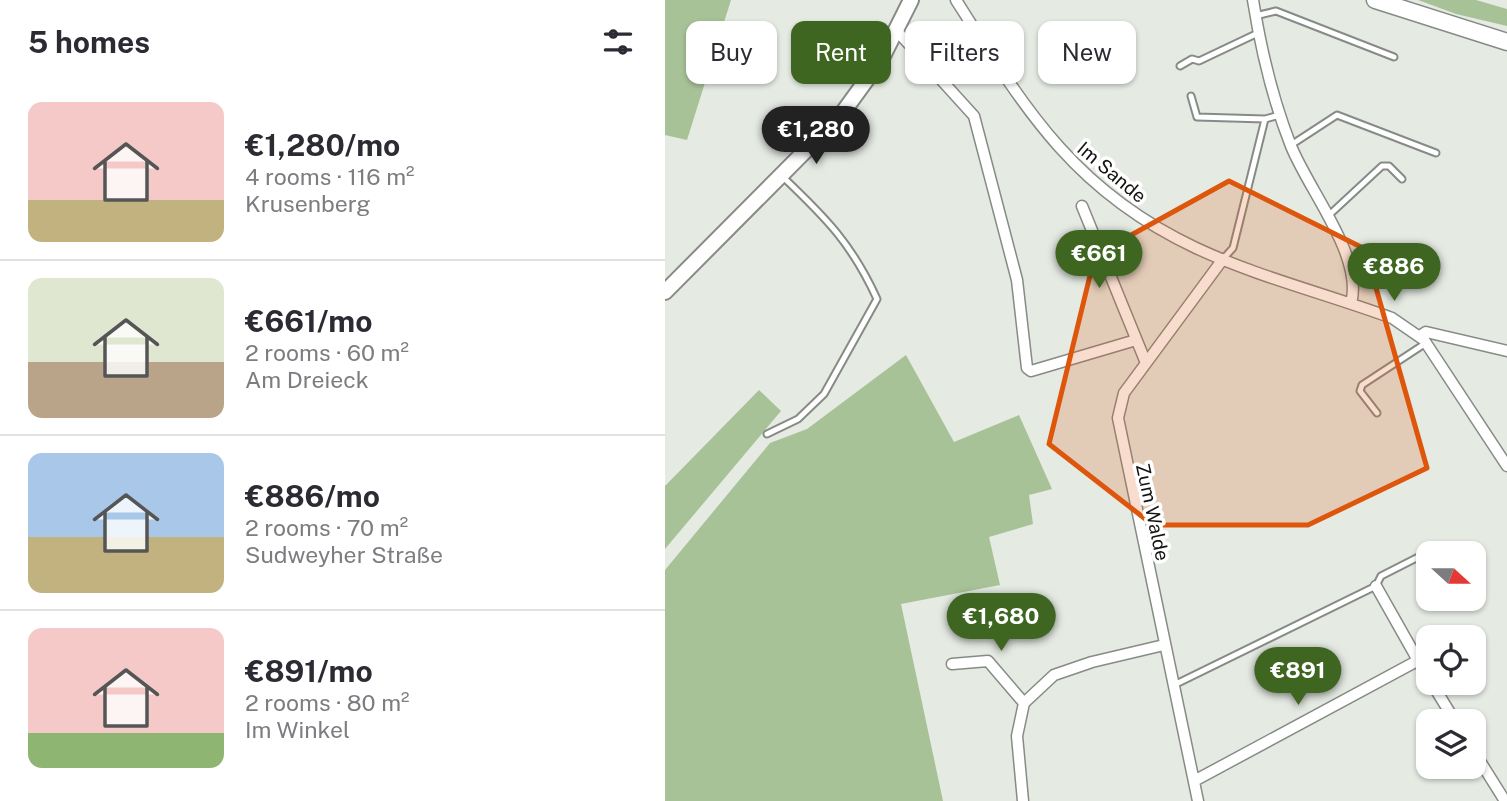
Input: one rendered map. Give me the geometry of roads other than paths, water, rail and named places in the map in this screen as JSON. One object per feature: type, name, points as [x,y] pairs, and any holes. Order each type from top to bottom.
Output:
[{"type":"main road","points":[[1375,0],[1507,42]]},
{"type":"street","points":[[665,292],[782,176],[863,87],[911,0]]},
{"type":"street","name":"Im Sande","points":[[956,0],[1029,113],[1091,182],[1142,220],[1223,259],[1392,318],[1423,340]]},
{"type":"street","points":[[1253,0],[1265,70],[1291,145],[1350,259],[1356,285],[1352,303]]},
{"type":"street","points":[[896,30],[974,116],[1017,280],[1027,368],[1031,371],[1136,340]]},
{"type":"street","points":[[1081,206],[1146,363]]},
{"type":"street","name":"Zum Walde","points":[[1198,801],[1118,418],[1124,393],[1223,259]]},
{"type":"street","points":[[1505,347],[1426,332],[1423,340],[1507,466]]},
{"type":"street","points":[[1376,586],[1416,659]]},
{"type":"street","points":[[1023,801],[1017,736],[1024,703],[1054,675],[1092,662],[1164,645]]},
{"type":"street","points":[[952,664],[988,661],[1024,703]]},
{"type":"street","points":[[1194,781],[1416,662]]},
{"type":"street","points":[[1486,770],[1506,801]]},
{"type":"lane","points":[[1255,16],[1276,11],[1394,57]]},
{"type":"lane","points":[[1180,66],[1192,59],[1199,61],[1258,33]]},
{"type":"lane","points":[[1191,96],[1197,117],[1265,119],[1281,115]]},
{"type":"lane","points":[[1291,145],[1337,114],[1436,153]]},
{"type":"lane","points":[[1223,259],[1233,248],[1265,119]]},
{"type":"lane","points":[[1327,217],[1382,166],[1389,166],[1402,179]]},
{"type":"lane","points":[[767,434],[798,419],[824,394],[877,299],[859,260],[837,230],[782,176]]},
{"type":"lane","points":[[1377,413],[1360,391],[1363,385],[1423,340]]},
{"type":"lane","points":[[1174,685],[1376,586],[1381,576],[1416,558]]}]
